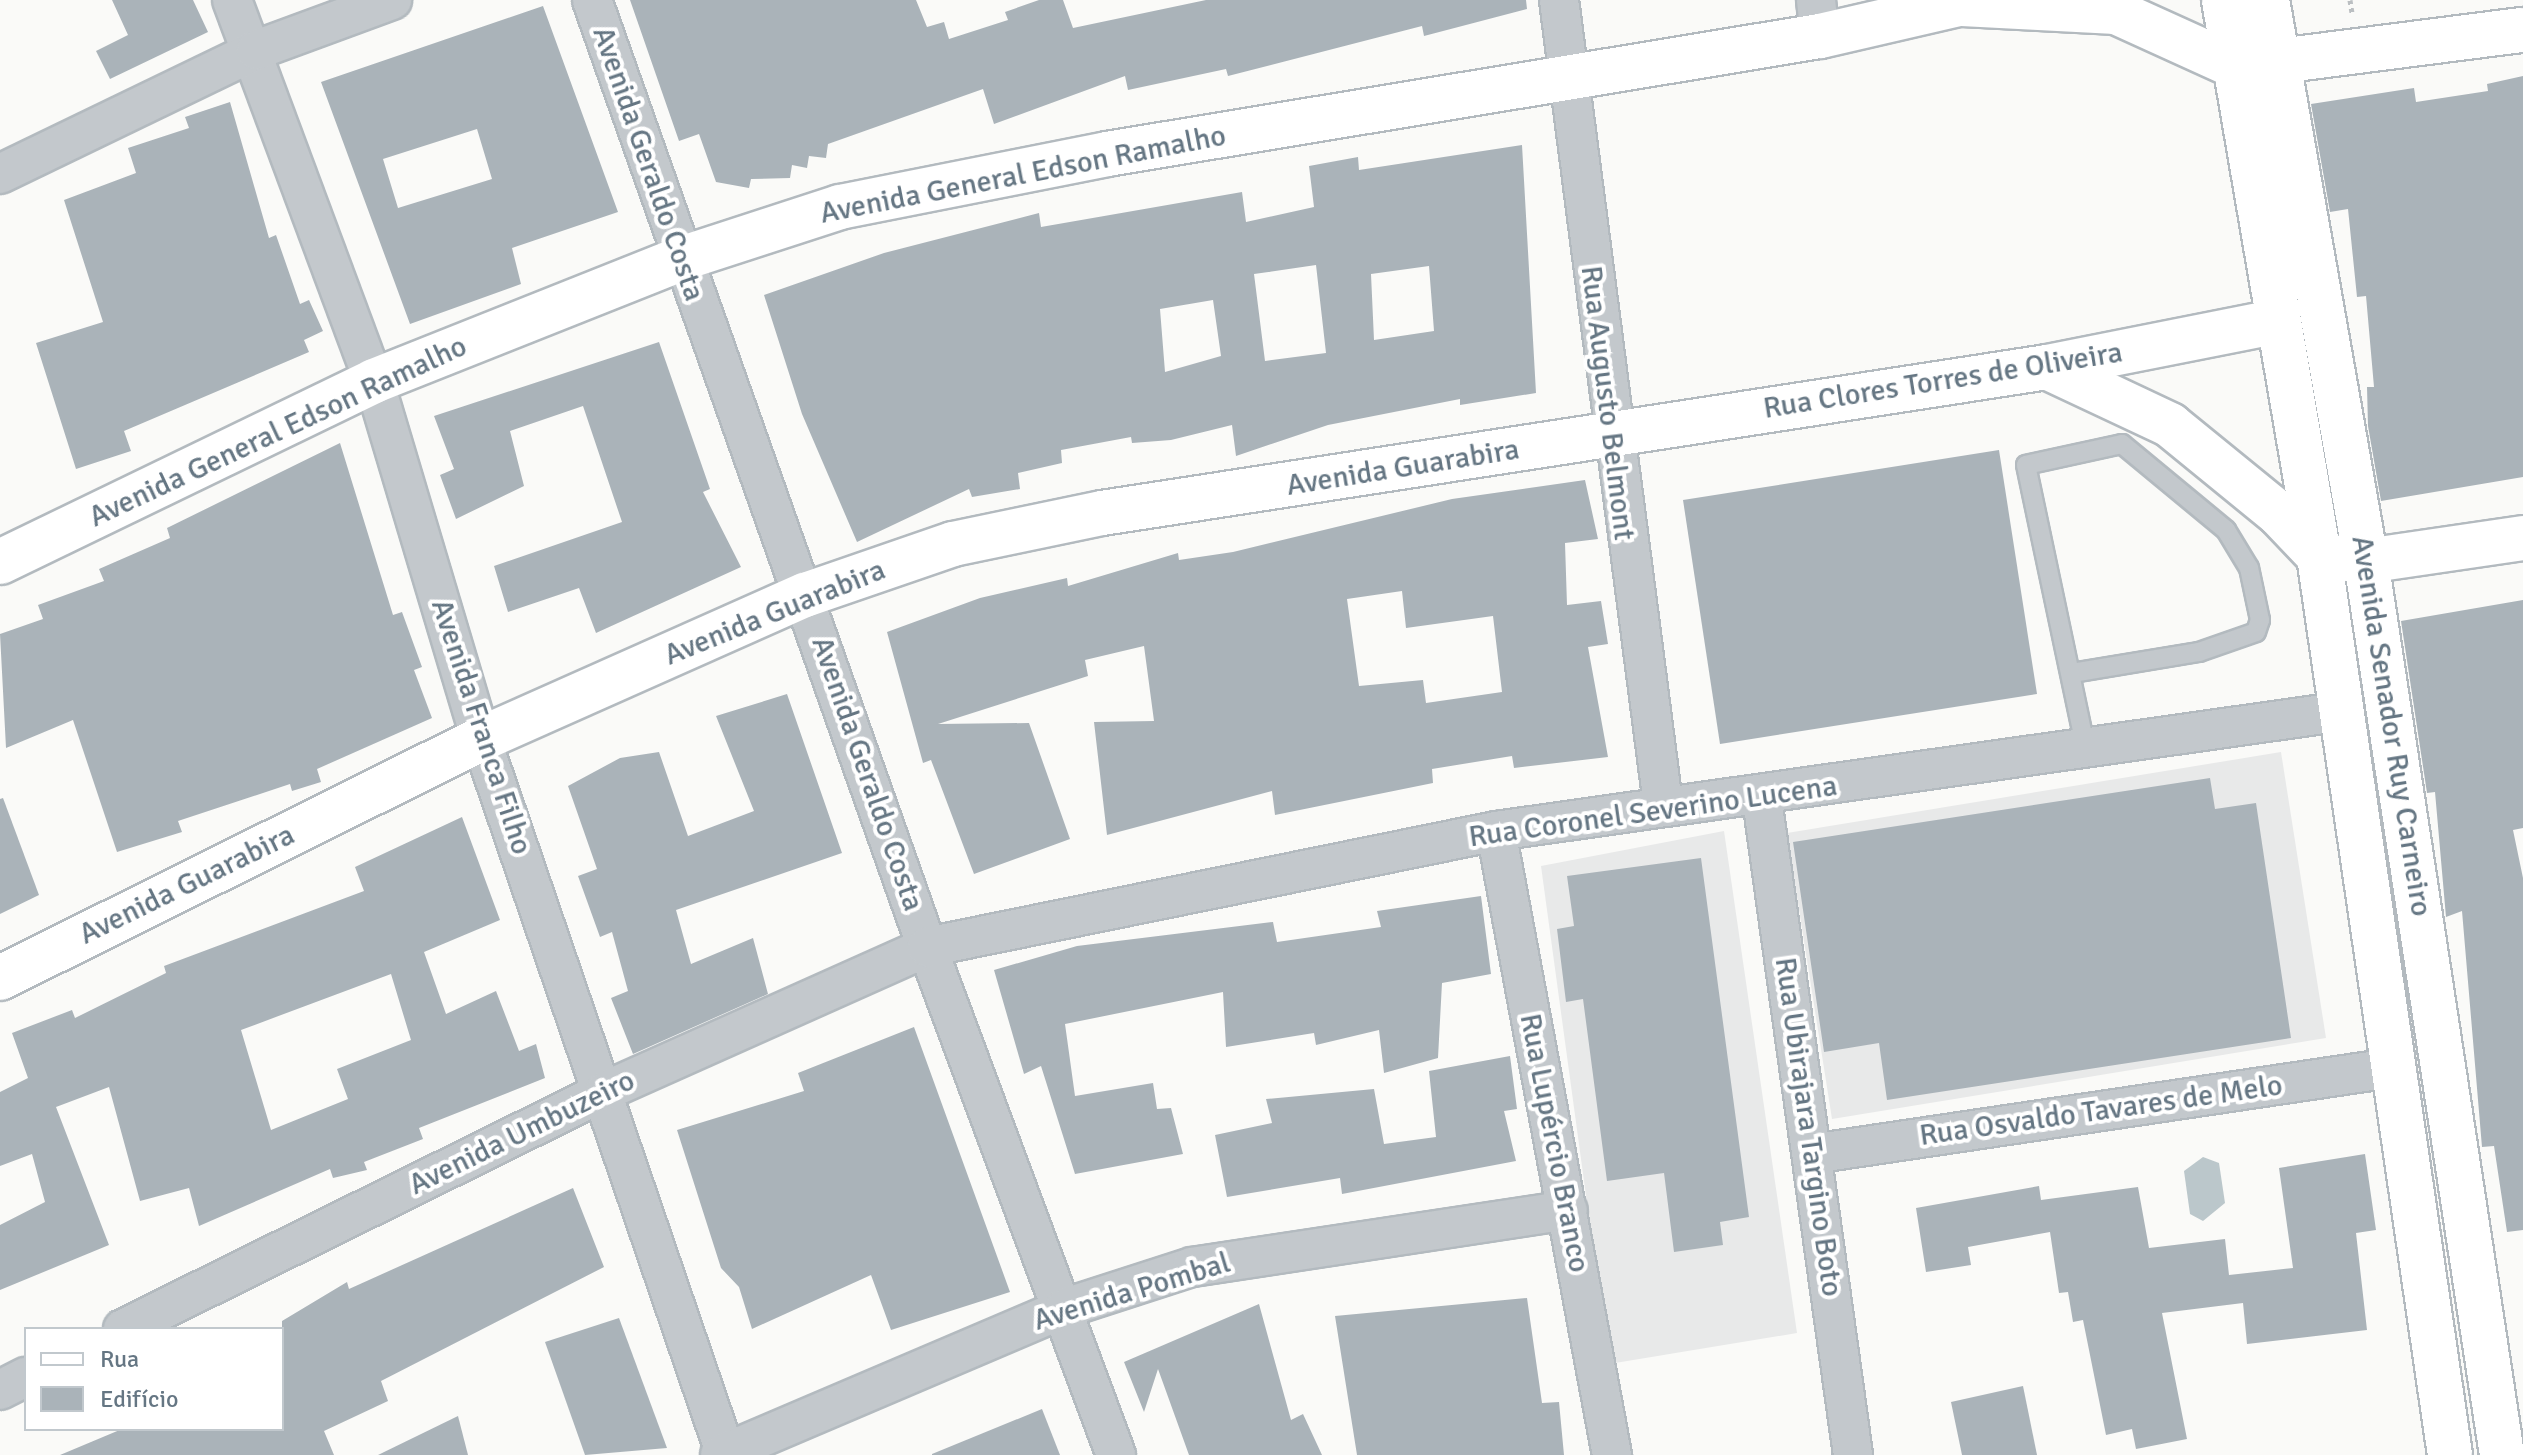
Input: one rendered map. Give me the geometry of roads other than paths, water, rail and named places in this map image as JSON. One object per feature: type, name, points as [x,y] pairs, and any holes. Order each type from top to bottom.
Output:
[{"type":"main road","name":"Avenida Senador Ruy Carneiro","points":[[2224,0],[2275,322],[2319,556],[2337,712],[2450,1455]]},
{"type":"main road","name":"Avenida Senador Ruy Carneiro","points":[[2267,0],[2366,561],[2502,1455]]},
{"type":"main road","name":"Avenida General Edson Ramalho","points":[[0,562],[374,381],[683,258],[840,207],[968,180],[1566,79],[1818,18],[1969,2],[2116,12],[2235,66],[2523,30]]},
{"type":"main road","name":"Rua Clores Torres de Oliveira","points":[[1610,434],[2047,367],[2275,322]]},
{"type":"main road","points":[[2047,367],[2170,425],[2279,514],[2319,556],[2366,561],[2523,538]]},
{"type":"main road","name":"Avenida Guarabira","points":[[0,978],[481,739],[805,595],[953,544],[1074,519],[1610,434]]},
{"type":"street","name":"Avenida Franca Filho","points":[[232,0],[256,50],[374,381],[481,739],[605,1091],[724,1454]]},
{"type":"street","points":[[0,174],[256,50],[392,0]]},
{"type":"street","name":"Avenida Geraldo Costa","points":[[592,0],[927,947],[1065,1308],[1116,1455]]},
{"type":"street","name":"Rua Augusto Belmont","points":[[1559,0],[1610,434],[1663,804]]},
{"type":"street","name":"Rua Coronel Severino Lucena","points":[[927,947],[1496,831],[1663,804],[1762,799],[2337,712]]},
{"type":"street","name":"Rua Ubirajara Targino Boto","points":[[1762,799],[1853,1455]]},
{"type":"street","name":"Rua Lupércio Branco","points":[[1496,831],[1612,1455]]},
{"type":"street","name":"Avenida Umbuzeiro","points":[[127,1327],[605,1091],[927,947]]},
{"type":"street","name":"Rua Osvaldo Tavares de Melo","points":[[1812,1154],[2391,1068]]},
{"type":"street","name":"Avenida Pombal","points":[[724,1454],[1065,1308],[1192,1267],[1568,1210]]},
{"type":"street","points":[[0,1390],[24,1378]]},
{"type":"lane","points":[[2072,673],[2199,652],[2256,632],[2260,620],[2249,568],[2226,530],[2122,444],[2026,465],[2086,750]]}]
